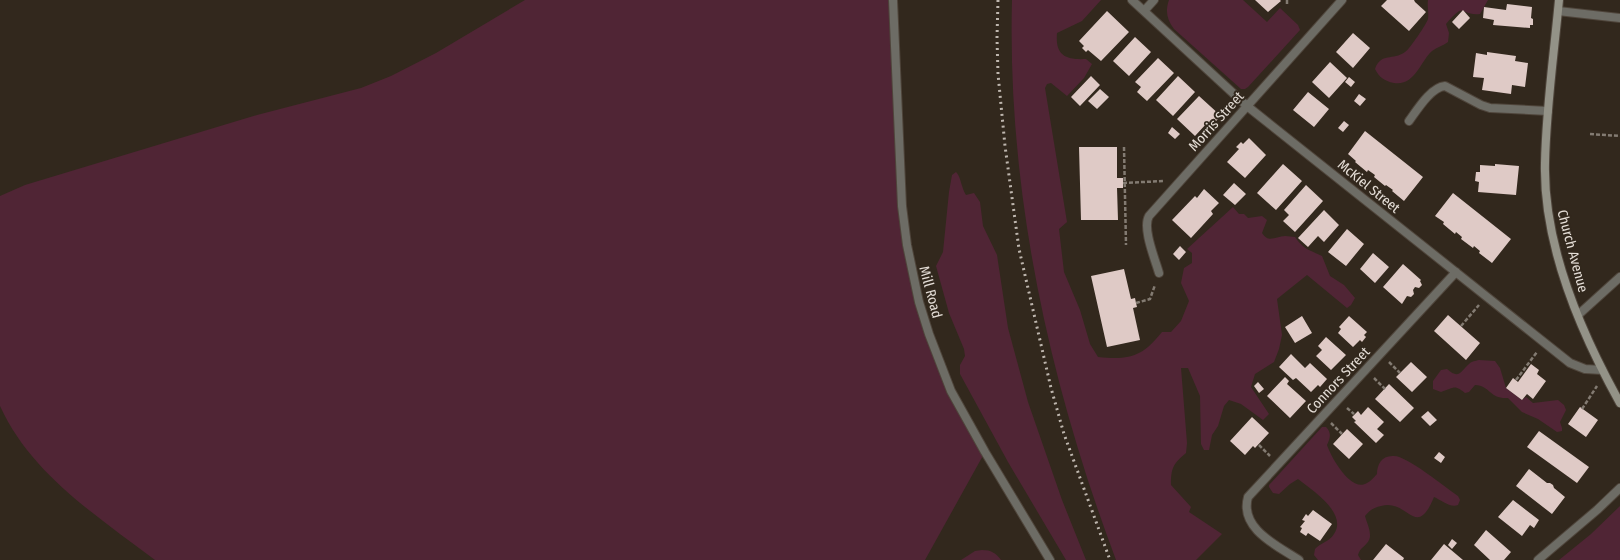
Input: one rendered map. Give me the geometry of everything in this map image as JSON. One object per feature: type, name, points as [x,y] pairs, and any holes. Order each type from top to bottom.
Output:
[{"type":"main road","name":"Church Avenue","points":[[1559,0],[1548,111],[1545,164],[1550,220],[1565,279],[1578,315],[1620,403]]},
{"type":"street","name":"Mill Road","points":[[893,0],[902,206],[907,245],[918,302],[951,391],[985,452],[1050,560]]},
{"type":"street","name":"McKiel Street","points":[[1132,0],[1248,106],[1544,342],[1577,367],[1604,372]]},
{"type":"street","points":[[1144,11],[1154,0]]},
{"type":"street","name":"Morris Street","points":[[1159,273],[1146,228],[1147,220],[1156,208],[1342,0]]},
{"type":"street","points":[[1558,11],[1620,18]]},
{"type":"street","points":[[1409,121],[1434,90],[1440,86],[1445,86],[1481,105],[1490,108],[1548,111]]},
{"type":"street","name":"Connors Street","points":[[1299,560],[1260,534],[1253,525],[1246,510],[1248,497],[1456,272]]},
{"type":"street","points":[[1578,315],[1620,277]]},
{"type":"street","points":[[1538,560],[1597,510],[1620,488]]},
{"type":"path","points":[[1287,0],[1287,5]]},
{"type":"path","points":[[1590,134],[1620,136]]},
{"type":"path","points":[[1124,147],[1126,245]]},
{"type":"path","points":[[1124,183],[1168,181]]},
{"type":"path","points":[[1136,303],[1150,299],[1159,273]]},
{"type":"path","points":[[1461,326],[1486,296]]},
{"type":"path","points":[[1516,380],[1544,342]]},
{"type":"path","points":[[1582,409],[1604,372]]},
{"type":"path","points":[[1259,445],[1278,464]]},
{"type":"shaded area","points":[[525,0],[893,0],[907,245],[940,363],[985,452],[925,560],[155,560],[67,492],[29,453],[13,430],[0,406],[0,196],[25,185],[257,115],[361,88],[391,76],[436,53]]},
{"type":"shaded area","points":[[1012,0],[1101,0],[1082,21],[1057,33],[1058,47],[1063,55],[1073,59],[1086,59],[1092,64],[1084,78],[1067,96],[1051,83],[1047,84],[1045,88],[1067,222],[1059,229],[1064,272],[1080,310],[1090,344],[1098,357],[1119,358],[1141,352],[1148,347],[1162,332],[1171,332],[1181,321],[1189,301],[1181,283],[1184,268],[1192,263],[1192,253],[1187,249],[1233,207],[1239,214],[1244,214],[1248,218],[1262,216],[1267,220],[1262,233],[1267,238],[1273,239],[1282,236],[1295,237],[1304,247],[1322,256],[1330,276],[1344,285],[1355,298],[1351,305],[1347,308],[1307,275],[1277,299],[1282,335],[1279,349],[1274,362],[1255,374],[1251,387],[1269,414],[1263,420],[1241,404],[1229,400],[1224,406],[1218,426],[1212,435],[1209,450],[1204,450],[1201,444],[1200,396],[1188,368],[1181,368],[1187,443],[1186,453],[1178,460],[1172,470],[1171,485],[1191,507],[1189,512],[1222,534],[1196,560],[1116,560],[1092,493],[1052,355],[1037,285],[1025,214],[1017,143],[1012,72]]},
{"type":"shaded area","points":[[1169,0],[1243,0],[1267,22],[1280,8],[1298,25],[1300,30],[1248,87],[1241,89],[1174,29],[1167,15]]},
{"type":"shaded area","points":[[1428,0],[1488,0],[1480,14],[1460,11],[1446,24],[1449,33],[1448,42],[1432,51],[1412,77],[1407,81],[1394,83],[1385,80],[1375,69],[1381,60],[1401,55],[1411,46],[1428,19]]},
{"type":"shaded area","points":[[956,172],[966,195],[974,193],[980,202],[983,226],[997,255],[1008,328],[1028,402],[1062,500],[1086,560],[1066,560],[1008,462],[960,374],[960,365],[965,356],[964,349],[949,313],[936,266],[943,252],[949,192],[952,175]]},
{"type":"shaded area","points":[[1479,360],[1495,361],[1500,368],[1506,388],[1522,400],[1526,397],[1533,403],[1558,400],[1564,405],[1566,410],[1560,422],[1562,431],[1557,432],[1538,419],[1522,412],[1508,398],[1497,397],[1480,386],[1475,385],[1469,392],[1465,393],[1458,388],[1451,388],[1441,392],[1433,389],[1433,381],[1441,370],[1447,369],[1454,374],[1457,374],[1462,372],[1471,362]]},
{"type":"shaded area","points":[[1322,427],[1326,427],[1330,433],[1330,438],[1327,445],[1337,465],[1348,479],[1361,485],[1367,483],[1377,474],[1379,464],[1383,459],[1390,456],[1400,457],[1417,466],[1458,496],[1460,500],[1458,505],[1449,505],[1434,497],[1428,510],[1422,516],[1416,517],[1398,507],[1390,505],[1381,506],[1370,511],[1365,516],[1370,537],[1358,555],[1361,560],[1318,560],[1314,555],[1315,549],[1332,537],[1337,526],[1336,518],[1332,510],[1319,496],[1298,479],[1279,494],[1273,493],[1269,485]]},
{"type":"shaded area","points":[[1620,506],[1620,560],[1559,560],[1591,534]]},
{"type":"shaded area","points":[[982,550],[993,552],[1001,560],[961,560],[975,551]]},
{"type":"building","points":[[1255,0],[1280,0],[1281,1],[1268,12]]},
{"type":"building","points":[[1387,0],[1414,0],[1426,12],[1409,31],[1381,6]]},
{"type":"building","points":[[1507,4],[1532,7],[1531,18],[1533,19],[1533,25],[1530,25],[1530,28],[1493,25],[1494,20],[1483,18],[1484,7],[1506,10]]},
{"type":"building","points":[[1463,10],[1470,18],[1459,29],[1452,22]]},
{"type":"building","points":[[1107,11],[1129,32],[1101,61],[1088,50],[1086,52],[1082,48],[1084,46],[1079,41]]},
{"type":"building","points":[[1353,33],[1370,48],[1353,68],[1336,52]]},
{"type":"building","points":[[1135,37],[1151,52],[1129,76],[1113,61]]},
{"type":"building","points":[[1487,52],[1516,56],[1515,61],[1528,63],[1525,87],[1512,85],[1511,94],[1482,90],[1484,78],[1473,77],[1476,53],[1487,55]]},
{"type":"building","points":[[1158,58],[1174,73],[1147,101],[1137,92],[1141,87],[1135,82]]},
{"type":"building","points":[[1330,62],[1347,78],[1329,98],[1312,82]]},
{"type":"building","points":[[1091,76],[1100,85],[1080,106],[1071,97]]},
{"type":"building","points":[[1178,76],[1195,92],[1173,116],[1156,100]]},
{"type":"building","points":[[1349,77],[1355,82],[1351,87],[1345,82]]},
{"type":"building","points":[[1100,89],[1109,97],[1097,109],[1088,101]]},
{"type":"building","points":[[1308,92],[1329,109],[1314,127],[1293,110]]},
{"type":"building","points":[[1359,94],[1366,99],[1360,106],[1354,101]]},
{"type":"building","points":[[1199,96],[1221,116],[1210,127],[1207,123],[1195,136],[1177,119]]},
{"type":"building","points":[[1344,121],[1349,125],[1343,132],[1338,128]]},
{"type":"building","points":[[1172,127],[1180,134],[1175,139],[1168,133]]},
{"type":"building","points":[[1365,131],[1423,177],[1404,201],[1392,191],[1393,190],[1386,185],[1385,186],[1374,177],[1375,175],[1368,170],[1367,172],[1355,162],[1356,161],[1348,154]]},
{"type":"building","points":[[1249,138],[1266,155],[1245,178],[1227,162],[1239,149],[1236,147],[1241,142],[1243,144]]},
{"type":"building","points":[[1079,147],[1117,147],[1117,178],[1123,178],[1123,188],[1117,188],[1118,220],[1081,220]]},
{"type":"building","points":[[1283,164],[1302,181],[1276,210],[1257,193]]},
{"type":"building","points":[[1495,164],[1519,166],[1516,195],[1478,192],[1479,182],[1475,181],[1476,172],[1480,172],[1480,165],[1495,166]]},
{"type":"building","points":[[1234,183],[1246,194],[1235,205],[1223,195]]},
{"type":"building","points":[[1306,185],[1323,201],[1295,232],[1283,221],[1289,215],[1284,210]]},
{"type":"building","points":[[1204,189],[1219,203],[1211,211],[1213,214],[1191,238],[1172,220],[1195,196],[1197,198]]},
{"type":"building","points":[[1453,193],[1511,239],[1492,263],[1479,253],[1480,251],[1474,246],[1473,248],[1461,239],[1462,237],[1456,232],[1455,234],[1443,224],[1444,222],[1435,216]]},
{"type":"building","points":[[1324,210],[1339,225],[1324,242],[1318,236],[1308,247],[1298,238]]},
{"type":"building","points":[[1347,229],[1364,244],[1346,266],[1328,252]]},
{"type":"building","points":[[1180,246],[1186,252],[1179,260],[1173,254]]},
{"type":"building","points":[[1373,253],[1389,267],[1375,283],[1360,269]]},
{"type":"building","points":[[1403,264],[1421,280],[1422,285],[1419,288],[1415,287],[1413,290],[1414,294],[1411,297],[1407,296],[1402,304],[1383,287]]},
{"type":"building","points":[[1124,269],[1131,299],[1135,298],[1137,307],[1133,308],[1140,340],[1107,347],[1091,276]]},
{"type":"building","points":[[1448,315],[1480,343],[1466,360],[1434,331]]},
{"type":"building","points":[[1302,316],[1312,333],[1295,343],[1285,327]]},
{"type":"building","points":[[1349,316],[1367,332],[1364,335],[1366,337],[1362,342],[1360,340],[1353,347],[1338,333],[1341,329],[1339,327]]},
{"type":"building","points":[[1326,337],[1346,355],[1331,370],[1316,356],[1322,350],[1318,346]]},
{"type":"building","points":[[1291,354],[1305,368],[1310,363],[1327,379],[1320,387],[1318,385],[1311,392],[1296,378],[1293,380],[1279,367]]},
{"type":"building","points":[[1411,362],[1427,377],[1412,392],[1396,377]]},
{"type":"building","points":[[1531,364],[1539,370],[1537,374],[1546,381],[1533,399],[1527,394],[1522,400],[1506,388],[1513,378],[1518,382]]},
{"type":"building","points":[[1285,377],[1289,381],[1287,384],[1306,401],[1290,418],[1267,396]]},
{"type":"building","points":[[1258,382],[1264,389],[1259,393],[1254,386]]},
{"type":"building","points":[[1389,384],[1414,408],[1400,422],[1375,399]]},
{"type":"building","points":[[1368,407],[1384,422],[1377,429],[1384,435],[1376,443],[1354,422],[1356,421],[1352,417],[1358,411],[1361,415]]},
{"type":"building","points":[[1580,407],[1598,420],[1586,437],[1568,424]]},
{"type":"building","points":[[1428,411],[1437,420],[1430,426],[1421,417]]},
{"type":"building","points":[[1252,417],[1269,433],[1255,448],[1253,446],[1245,455],[1230,441]]},
{"type":"building","points":[[1347,429],[1363,444],[1349,459],[1333,444]]},
{"type":"building","points":[[1539,431],[1589,467],[1577,483],[1527,447]]},
{"type":"building","points":[[1439,452],[1445,457],[1441,463],[1434,458]]},
{"type":"building","points":[[1529,469],[1547,483],[1553,485],[1554,488],[1565,497],[1552,514],[1516,486]]},
{"type":"building","points":[[1513,500],[1539,520],[1534,528],[1530,525],[1522,536],[1498,517]]},
{"type":"building","points":[[1313,510],[1332,524],[1320,541],[1308,533],[1306,536],[1300,532],[1302,528],[1300,527],[1305,521],[1302,520],[1306,514],[1308,516]]},
{"type":"building","points":[[1486,530],[1511,552],[1504,560],[1490,560],[1474,545]]},
{"type":"building","points":[[1452,539],[1457,543],[1452,549],[1448,545]]},
{"type":"building","points":[[1386,544],[1404,558],[1403,560],[1373,560]]},
{"type":"building","points":[[1444,544],[1463,560],[1431,560]]},
{"type":"railway","points":[[998,0],[998,74],[1005,146],[1019,249],[1051,388],[1064,434],[1110,560]]}]
